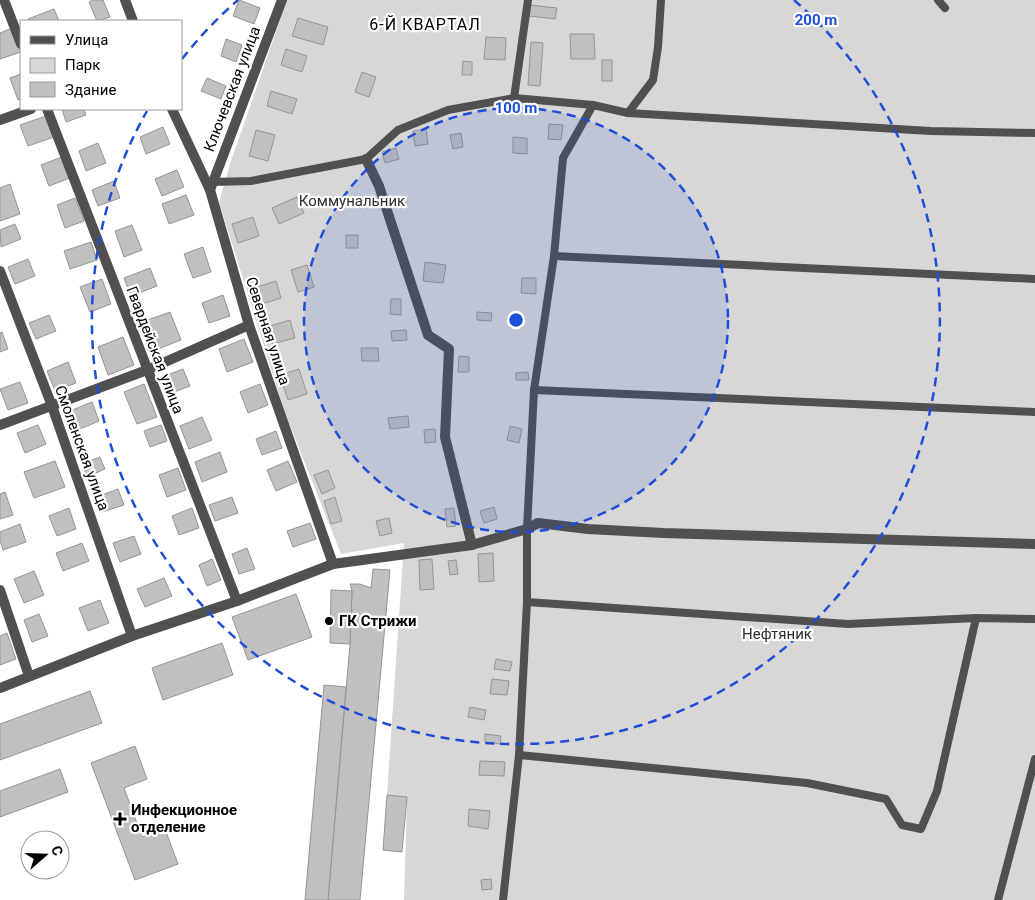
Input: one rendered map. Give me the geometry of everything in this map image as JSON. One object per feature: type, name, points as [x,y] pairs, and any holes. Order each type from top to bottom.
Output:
[{"type":"street","points":[[4,0],[20,41]]},
{"type":"street","points":[[125,0],[133,20]]},
{"type":"street","name":"Ключевская улица","points":[[211,186],[282,0]]},
{"type":"street","points":[[0,120],[28,110]]},
{"type":"street","name":"Гвардейская улица","points":[[47,110],[237,601]]},
{"type":"street","name":"Северная улица","points":[[173,110],[211,186],[249,325],[333,564]]},
{"type":"street","points":[[366,158],[379,186],[428,335],[449,349],[445,437],[472,545]]},
{"type":"street","name":"Смоленская улица","points":[[0,271],[52,406],[132,636]]},
{"type":"street","points":[[0,425],[147,370],[249,325]]},
{"type":"street","points":[[0,688],[132,636],[237,601],[333,564],[472,545],[527,529],[538,522],[588,529],[663,533],[1035,544]]},
{"type":"street","points":[[0,590],[29,676]]},
{"type":"lane","points":[[514,98],[528,0]]},
{"type":"lane","points":[[628,112],[653,80],[658,47],[661,0]]},
{"type":"lane","points":[[938,0],[946,8]]},
{"type":"lane","points":[[211,186],[251,181],[366,158],[398,130],[406,126],[448,110],[514,98],[594,105],[628,112],[931,131],[1035,133]]},
{"type":"lane","points":[[503,900],[519,755],[527,602],[527,529],[534,390],[554,256],[563,158],[594,105]]},
{"type":"lane","points":[[554,256],[1035,279]]},
{"type":"lane","points":[[534,390],[1035,412]]},
{"type":"lane","points":[[527,602],[848,624],[976,618],[1035,619]]},
{"type":"lane","points":[[519,755],[806,783],[886,798],[902,825],[921,829],[937,791],[976,618]]},
{"type":"lane","points":[[998,900],[1035,759]]},
{"type":"green space","name":"Нефтяник","points":[[287,0],[1035,0],[1035,900],[404,900],[407,797],[387,795],[404,543],[341,554],[285,413],[219,202],[230,164]]},
{"type":"building","points":[[103,0],[110,17],[97,20],[89,2]]},
{"type":"building","points":[[239,0],[260,8],[254,24],[233,16]]},
{"type":"building","points":[[530,5],[557,8],[555,19],[529,16]]},
{"type":"building","points":[[54,9],[59,20],[28,20]]},
{"type":"building","points":[[298,18],[328,27],[323,45],[292,36]]},
{"type":"building","points":[[12,28],[20,52],[0,59],[0,33]]},
{"type":"building","points":[[570,34],[594,34],[595,59],[571,59]]},
{"type":"building","points":[[486,37],[506,38],[505,60],[484,59]]},
{"type":"building","points":[[226,39],[242,45],[236,62],[221,56]]},
{"type":"building","points":[[531,42],[543,43],[540,86],[528,85]]},
{"type":"building","points":[[286,49],[307,56],[302,72],[281,65]]},
{"type":"building","points":[[602,60],[612,60],[612,81],[602,81]]},
{"type":"building","points":[[463,61],[472,62],[472,75],[462,75]]},
{"type":"building","points":[[362,72],[376,77],[369,97],[355,92]]},
{"type":"building","points":[[20,74],[20,99],[18,100],[10,78]]},
{"type":"building","points":[[207,78],[226,86],[221,99],[201,91]]},
{"type":"building","points":[[271,91],[297,99],[292,114],[267,106]]},
{"type":"building","points":[[62,110],[84,110],[86,115],[66,122]]},
{"type":"building","points":[[46,116],[54,137],[28,146],[20,125]]},
{"type":"building","points":[[549,124],[563,125],[561,140],[548,139]]},
{"type":"building","points":[[163,127],[170,144],[146,154],[140,137]]},
{"type":"building","points":[[426,129],[428,144],[415,146],[413,131]]},
{"type":"building","points":[[256,130],[275,135],[268,161],[249,156]]},
{"type":"building","points":[[461,133],[463,147],[453,149],[450,135]]},
{"type":"building","points":[[513,137],[527,138],[527,154],[513,153]]},
{"type":"building","points":[[98,143],[106,163],[86,171],[79,151]]},
{"type":"building","points":[[396,148],[399,159],[385,163],[382,152]]},
{"type":"building","points":[[62,157],[70,178],[49,186],[41,165]]},
{"type":"building","points":[[177,170],[184,187],[162,196],[155,179]]},
{"type":"building","points":[[114,181],[120,198],[98,206],[92,190]]},
{"type":"building","points":[[10,184],[20,214],[0,221],[0,188]]},
{"type":"building","points":[[186,195],[194,215],[169,224],[162,204]]},
{"type":"building","points":[[297,197],[304,213],[279,224],[272,208]]},
{"type":"building","points":[[75,198],[84,221],[65,228],[57,205]]},
{"type":"building","points":[[253,217],[259,236],[238,243],[232,224]]},
{"type":"building","points":[[15,224],[21,239],[1,247],[0,230]]},
{"type":"building","points":[[132,225],[142,250],[124,257],[115,231]]},
{"type":"building","points":[[346,235],[358,235],[358,248],[346,248]]},
{"type":"building","points":[[91,242],[97,260],[70,269],[64,251]]},
{"type":"building","points":[[203,247],[211,272],[193,278],[184,254]]},
{"type":"building","points":[[28,259],[35,276],[15,284],[8,267]]},
{"type":"building","points":[[425,262],[446,265],[443,283],[423,281]]},
{"type":"building","points":[[307,265],[314,287],[298,292],[291,270]]},
{"type":"building","points":[[150,268],[157,286],[131,296],[124,278]]},
{"type":"building","points":[[522,278],[536,278],[536,294],[521,293]]},
{"type":"building","points":[[102,279],[111,304],[90,312],[80,287]]},
{"type":"building","points":[[276,281],[281,298],[259,305],[254,288]]},
{"type":"building","points":[[223,295],[230,316],[209,323],[202,303]]},
{"type":"building","points":[[391,299],[401,299],[401,315],[390,314]]},
{"type":"building","points":[[170,312],[181,340],[153,351],[142,322]]},
{"type":"building","points":[[477,312],[492,313],[491,321],[477,320]]},
{"type":"building","points":[[49,315],[56,331],[36,339],[29,323]]},
{"type":"building","points":[[290,320],[295,338],[272,344],[267,327]]},
{"type":"building","points":[[406,330],[407,340],[392,341],[391,331]]},
{"type":"building","points":[[2,332],[8,349],[0,352],[0,333]]},
{"type":"building","points":[[123,337],[134,365],[108,375],[98,347]]},
{"type":"building","points":[[244,339],[253,362],[227,372],[219,349]]},
{"type":"building","points":[[361,348],[378,348],[379,361],[362,361]]},
{"type":"building","points":[[459,356],[469,357],[469,372],[458,372]]},
{"type":"building","points":[[68,362],[76,383],[55,391],[47,371]]},
{"type":"building","points":[[183,369],[190,386],[169,394],[162,377]]},
{"type":"building","points":[[299,369],[307,394],[288,400],[280,375]]},
{"type":"building","points":[[528,372],[529,380],[516,380],[516,373]]},
{"type":"building","points":[[20,382],[28,403],[8,410],[0,389]]},
{"type":"building","points":[[144,384],[157,417],[137,424],[124,392]]},
{"type":"building","points":[[260,384],[268,405],[248,413],[240,392]]},
{"type":"building","points":[[92,402],[99,421],[73,432],[65,413]]},
{"type":"building","points":[[408,416],[409,427],[390,429],[388,418]]},
{"type":"building","points":[[202,417],[212,440],[189,449],[180,426]]},
{"type":"building","points":[[38,425],[46,444],[25,453],[17,433]]},
{"type":"building","points":[[161,425],[167,441],[150,447],[144,431]]},
{"type":"building","points":[[510,426],[522,429],[519,443],[507,440]]},
{"type":"building","points":[[435,429],[436,442],[425,443],[424,430]]},
{"type":"building","points":[[276,431],[282,448],[262,455],[256,439]]},
{"type":"building","points":[[220,452],[227,472],[202,482],[195,462]]},
{"type":"building","points":[[100,457],[105,469],[87,477],[82,464]]},
{"type":"building","points":[[55,461],[65,487],[34,498],[24,472]]},
{"type":"building","points":[[288,461],[297,482],[276,491],[267,470]]},
{"type":"building","points":[[178,468],[186,490],[167,497],[159,475]]},
{"type":"building","points":[[328,470],[335,488],[322,494],[314,475]]},
{"type":"building","points":[[118,489],[124,505],[102,512],[97,497]]},
{"type":"building","points":[[5,492],[13,515],[0,519],[0,494]]},
{"type":"building","points":[[232,497],[238,513],[215,521],[209,505]]},
{"type":"building","points":[[335,497],[342,521],[331,524],[324,501]]},
{"type":"building","points":[[494,507],[497,519],[484,523],[480,511]]},
{"type":"building","points":[[69,508],[76,529],[57,536],[49,516]]},
{"type":"building","points":[[192,508],[199,528],[179,535],[172,516]]},
{"type":"building","points":[[454,508],[456,526],[447,527],[445,509]]},
{"type":"building","points":[[389,518],[392,533],[380,536],[376,521]]},
{"type":"building","points":[[310,523],[316,539],[293,547],[287,531]]},
{"type":"building","points":[[20,524],[26,542],[3,550],[0,532]]},
{"type":"building","points":[[134,536],[141,554],[120,562],[113,543]]},
{"type":"building","points":[[82,543],[89,561],[63,571],[56,553]]},
{"type":"building","points":[[247,548],[255,569],[239,574],[232,554]]},
{"type":"building","points":[[493,553],[494,581],[479,582],[478,554]]},
{"type":"building","points":[[212,559],[221,580],[207,586],[199,565]]},
{"type":"building","points":[[432,559],[434,589],[420,590],[419,560]]},
{"type":"building","points":[[456,560],[458,574],[450,575],[448,561]]},
{"type":"building","points":[[373,569],[390,570],[360,900],[328,900],[350,644],[352,591],[350,584],[360,584],[371,588]]},
{"type":"building","points":[[34,571],[44,595],[24,603],[14,579]]},
{"type":"building","points":[[164,578],[172,596],[145,607],[137,589]]},
{"type":"building","points":[[331,590],[352,591],[350,644],[330,643]]},
{"type":"building","points":[[296,594],[312,637],[248,660],[232,617]]},
{"type":"building","points":[[100,600],[109,623],[88,631],[79,608]]},
{"type":"building","points":[[39,614],[48,636],[32,642],[24,620]]},
{"type":"building","points":[[7,633],[16,659],[0,665],[0,636]]},
{"type":"building","points":[[222,643],[233,675],[163,700],[152,668]]},
{"type":"building","points":[[496,659],[512,662],[510,671],[494,669]]},
{"type":"building","points":[[492,679],[509,681],[507,695],[490,694]]},
{"type":"building","points":[[324,685],[346,687],[328,900],[305,900]]},
{"type":"building","points":[[90,691],[102,723],[0,760],[0,724]]},
{"type":"building","points":[[470,707],[486,710],[484,720],[468,717]]},
{"type":"building","points":[[485,734],[501,736],[500,744],[485,742]]},
{"type":"building","points":[[135,746],[147,779],[124,788],[142,837],[165,829],[178,864],[135,880],[91,763]]},
{"type":"building","points":[[480,761],[505,762],[504,776],[479,775]]},
{"type":"building","points":[[60,769],[68,792],[0,817],[0,791]]},
{"type":"building","points":[[387,795],[407,797],[402,852],[383,850]]},
{"type":"building","points":[[469,809],[490,811],[488,829],[468,826]]},
{"type":"building","points":[[491,879],[492,889],[482,890],[481,880]]},
{"type":"place","name":"ГК Стрижи","points":[[329,621]]},
{"type":"place","name":"Инфекционное отделение","points":[[120,819]]},
{"type":"district","name":"6-Й КВАРТАЛ","points":[[425,24]]},
{"type":"park label","name":"Коммунальник","points":[[352,201]]}]
